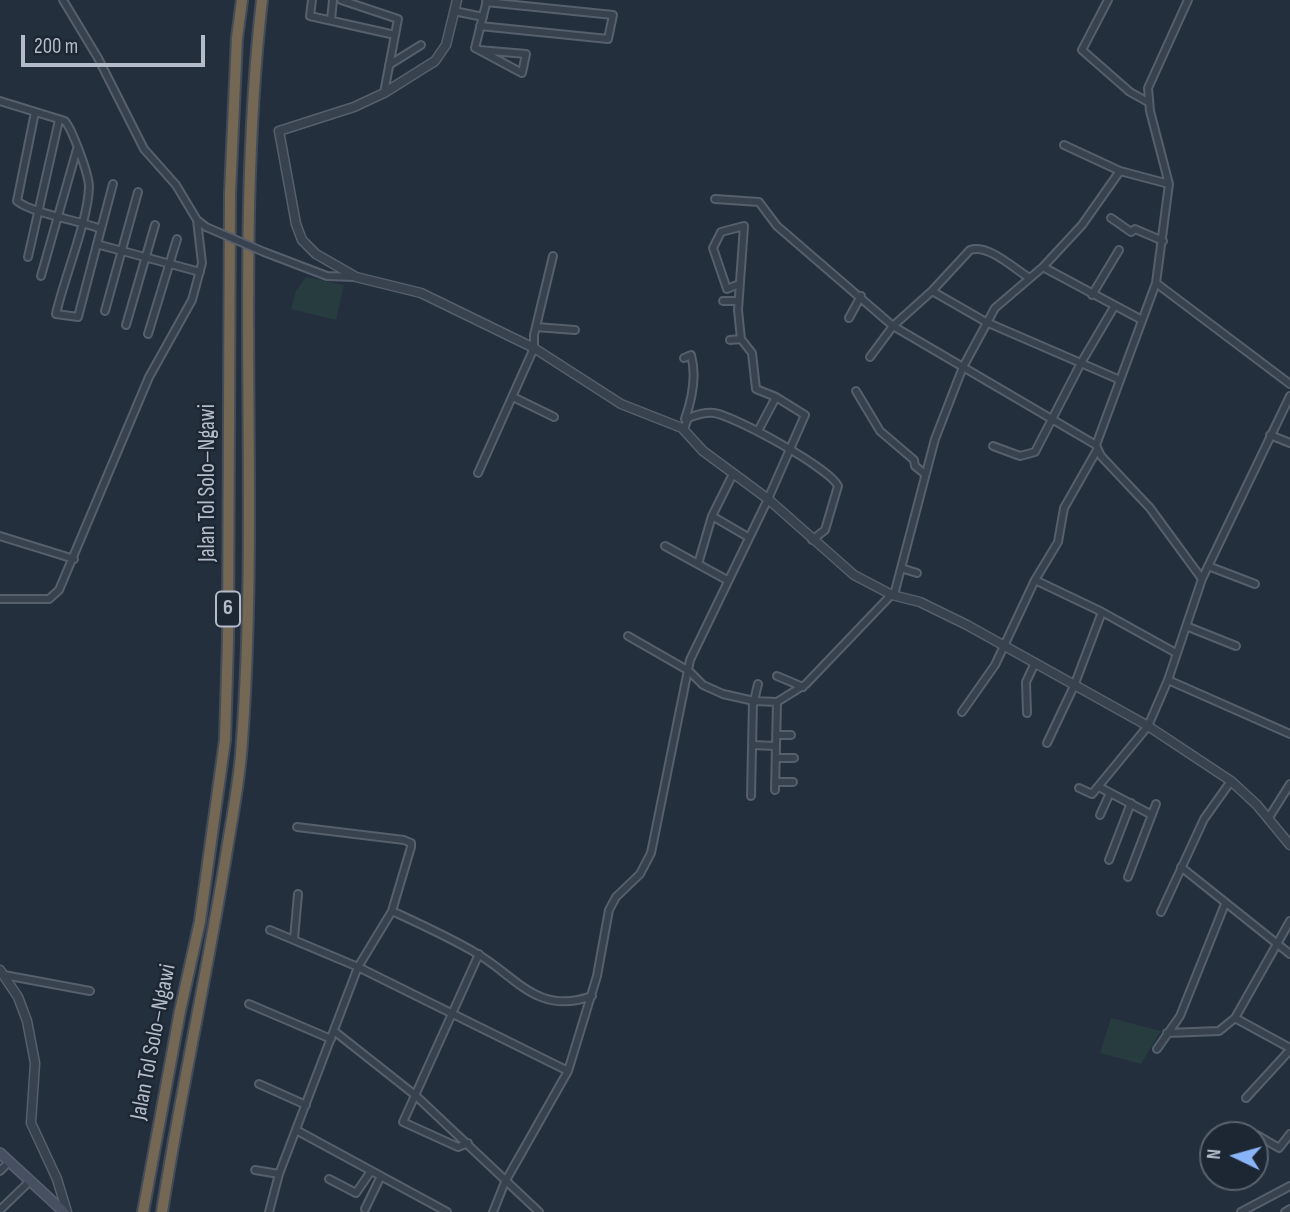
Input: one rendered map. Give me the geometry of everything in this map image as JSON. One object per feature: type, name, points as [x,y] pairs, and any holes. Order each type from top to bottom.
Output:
[{"type":"highway","name":"Jalan Tol Solo–Ngawi","points":[[143,1212],[200,921],[225,740],[230,193],[237,38],[242,0]]},
{"type":"highway","name":"Jalan Tol Solo–Ngawi","points":[[162,1212],[214,927],[242,743],[248,548],[247,314],[252,89],[261,0]]},
{"type":"main road","points":[[0,1153],[66,1212]]},
{"type":"street","points":[[63,0],[98,58],[144,149],[176,185],[197,220],[206,227],[327,276],[356,277],[421,293],[534,348],[621,404],[683,429],[703,451],[768,499],[854,575],[892,595],[920,602],[1148,726],[1231,781],[1290,845]]},
{"type":"street","points":[[312,0],[310,16],[395,36]]},
{"type":"street","points":[[331,20],[333,0]]},
{"type":"street","points":[[341,0],[395,17],[397,23],[384,93]]},
{"type":"street","points":[[356,277],[311,251],[302,240],[296,225],[278,135],[282,128],[354,107],[384,93],[441,55],[457,0]]},
{"type":"street","points":[[1108,0],[1082,50],[1130,92],[1148,102]]},
{"type":"street","points":[[962,712],[995,665],[1035,580],[1058,542],[1064,508],[1097,448],[1156,283],[1169,184],[1148,102],[1150,78],[1188,0]]},
{"type":"street","points":[[478,50],[526,54],[522,73],[478,50],[475,48],[487,1],[613,15],[608,39],[481,26]]},
{"type":"street","points":[[454,11],[483,17]]},
{"type":"street","points":[[389,65],[421,45]]},
{"type":"street","points":[[0,101],[67,123],[89,185],[56,315],[80,316],[100,245],[101,229],[113,184]]},
{"type":"street","points":[[35,112],[17,201],[58,218],[101,229]]},
{"type":"street","points":[[28,257],[59,120]]},
{"type":"street","points":[[1064,145],[1120,171],[1169,184]]},
{"type":"street","points":[[41,276],[77,149]]},
{"type":"street","points":[[628,636],[689,671],[713,690],[754,701],[777,702],[803,687],[892,595],[925,474],[962,367],[986,322],[995,308],[1028,277],[1043,267],[1092,214],[1120,171]]},
{"type":"street","points":[[105,311],[138,192]]},
{"type":"street","points":[[715,198],[759,202],[777,226],[824,269],[833,271],[893,326],[1097,448],[1150,508],[1202,579]]},
{"type":"street","points":[[1111,218],[1131,232],[1135,229],[1163,241]]},
{"type":"street","points":[[0,599],[53,598],[74,559],[149,377],[192,300],[202,254],[197,220]]},
{"type":"street","points":[[126,325],[155,225]]},
{"type":"street","points":[[493,1212],[505,1182],[568,1071],[592,996],[609,910],[616,897],[640,874],[651,853],[694,648],[768,499],[804,415],[756,389],[752,353],[741,339],[738,301],[744,226],[721,232],[713,248],[727,289],[738,284]]},
{"type":"street","points":[[148,334],[177,239]]},
{"type":"street","points":[[100,245],[200,272]]},
{"type":"street","points":[[870,357],[893,326],[932,291],[964,254],[978,247],[1028,277]]},
{"type":"street","points":[[1092,295],[1119,250]]},
{"type":"street","points":[[478,473],[534,348],[536,327],[553,257]]},
{"type":"street","points":[[1043,267],[1142,320]]},
{"type":"street","points":[[1156,283],[1290,384]]},
{"type":"street","points":[[932,291],[986,322],[1120,380]]},
{"type":"street","points":[[849,318],[861,296]]},
{"type":"street","points":[[723,302],[738,301]]},
{"type":"street","points":[[993,446],[1020,456],[1031,455],[1114,307]]},
{"type":"street","points":[[536,327],[575,330]]},
{"type":"street","points":[[730,340],[741,339]]},
{"type":"street","points":[[683,429],[693,397],[693,358],[691,355],[684,358]]},
{"type":"street","points":[[856,391],[880,430],[925,474]]},
{"type":"street","points":[[1080,788],[1090,795],[1099,787],[1148,726],[1168,680],[1202,579],[1270,435],[1287,410],[1290,396]]},
{"type":"street","points":[[513,397],[554,417]]},
{"type":"street","points":[[758,432],[775,397]]},
{"type":"street","points":[[683,429],[688,418],[712,413],[788,448],[838,484],[825,530],[812,540]]},
{"type":"street","points":[[1270,435],[1290,443]]},
{"type":"street","points":[[698,564],[712,516],[733,474]]},
{"type":"street","points":[[712,516],[748,537]]},
{"type":"street","points":[[0,536],[74,559]]},
{"type":"street","points":[[665,546],[727,580]]},
{"type":"street","points":[[1208,566],[1255,584]]},
{"type":"street","points":[[901,568],[917,573]]},
{"type":"street","points":[[1035,580],[1102,612],[1176,653]]},
{"type":"street","points":[[1047,743],[1102,612]]},
{"type":"street","points":[[1186,626],[1236,646]]},
{"type":"street","points":[[1027,713],[1026,682],[1034,665]]},
{"type":"street","points":[[777,676],[803,687]]},
{"type":"street","points":[[1168,680],[1290,734]]},
{"type":"street","points":[[751,796],[754,701],[758,684]]},
{"type":"street","points":[[775,790],[777,702]]},
{"type":"street","points":[[776,735],[791,735]]},
{"type":"street","points":[[752,745],[776,746]]},
{"type":"street","points":[[776,758],[794,758]]},
{"type":"street","points":[[1161,912],[1204,819],[1231,781]]},
{"type":"street","points":[[775,782],[793,782]]},
{"type":"street","points":[[1268,819],[1290,784]]},
{"type":"street","points":[[1099,787],[1152,815]]},
{"type":"street","points":[[1100,815],[1110,793]]},
{"type":"street","points":[[1109,860],[1131,803]]},
{"type":"street","points":[[1128,877],[1156,804]]},
{"type":"street","points":[[269,1212],[279,1174],[358,967],[392,911],[411,843],[297,827]]},
{"type":"street","points":[[1181,867],[1290,954]]},
{"type":"street","points":[[294,939],[298,894]]},
{"type":"street","points":[[1157,1049],[1180,1016],[1225,904]]},
{"type":"street","points":[[392,911],[479,954],[507,978],[535,995],[570,1002],[592,996]]},
{"type":"street","points":[[1167,1033],[1219,1031],[1235,1018],[1275,943],[1290,921]]},
{"type":"street","points":[[270,930],[358,967],[568,1071]]},
{"type":"street","points":[[468,1143],[458,1147],[403,1122],[479,954]]},
{"type":"street","points":[[2,972],[90,991]]},
{"type":"street","points":[[2,972],[18,997],[34,1045],[31,1123],[48,1157],[66,1212]]},
{"type":"street","points":[[249,1004],[331,1039]]},
{"type":"street","points":[[1235,1018],[1290,1049],[1246,1098]]},
{"type":"street","points":[[334,1031],[415,1095],[539,1212]]},
{"type":"street","points":[[258,1084],[306,1105]]},
{"type":"street","points":[[296,1130],[447,1212]]},
{"type":"street","points":[[1269,1142],[1279,1148],[1290,1134]]},
{"type":"street","points":[[0,1171],[9,1162]]},
{"type":"street","points":[[255,1170],[279,1174]]},
{"type":"street","points":[[329,1179],[356,1193],[371,1171]]},
{"type":"street","points":[[365,1209],[381,1176]]},
{"type":"street","points":[[0,1210],[30,1181]]},
{"type":"street","points":[[1241,1212],[1251,1210],[1290,1186]]},
{"type":"street","points":[[1285,1212],[1290,1209]]},
{"type":"green space","points":[[306,277],[344,285],[336,320],[291,309],[296,291]]},
{"type":"green space","points":[[1111,1018],[1161,1031],[1141,1064],[1100,1053]]}]
